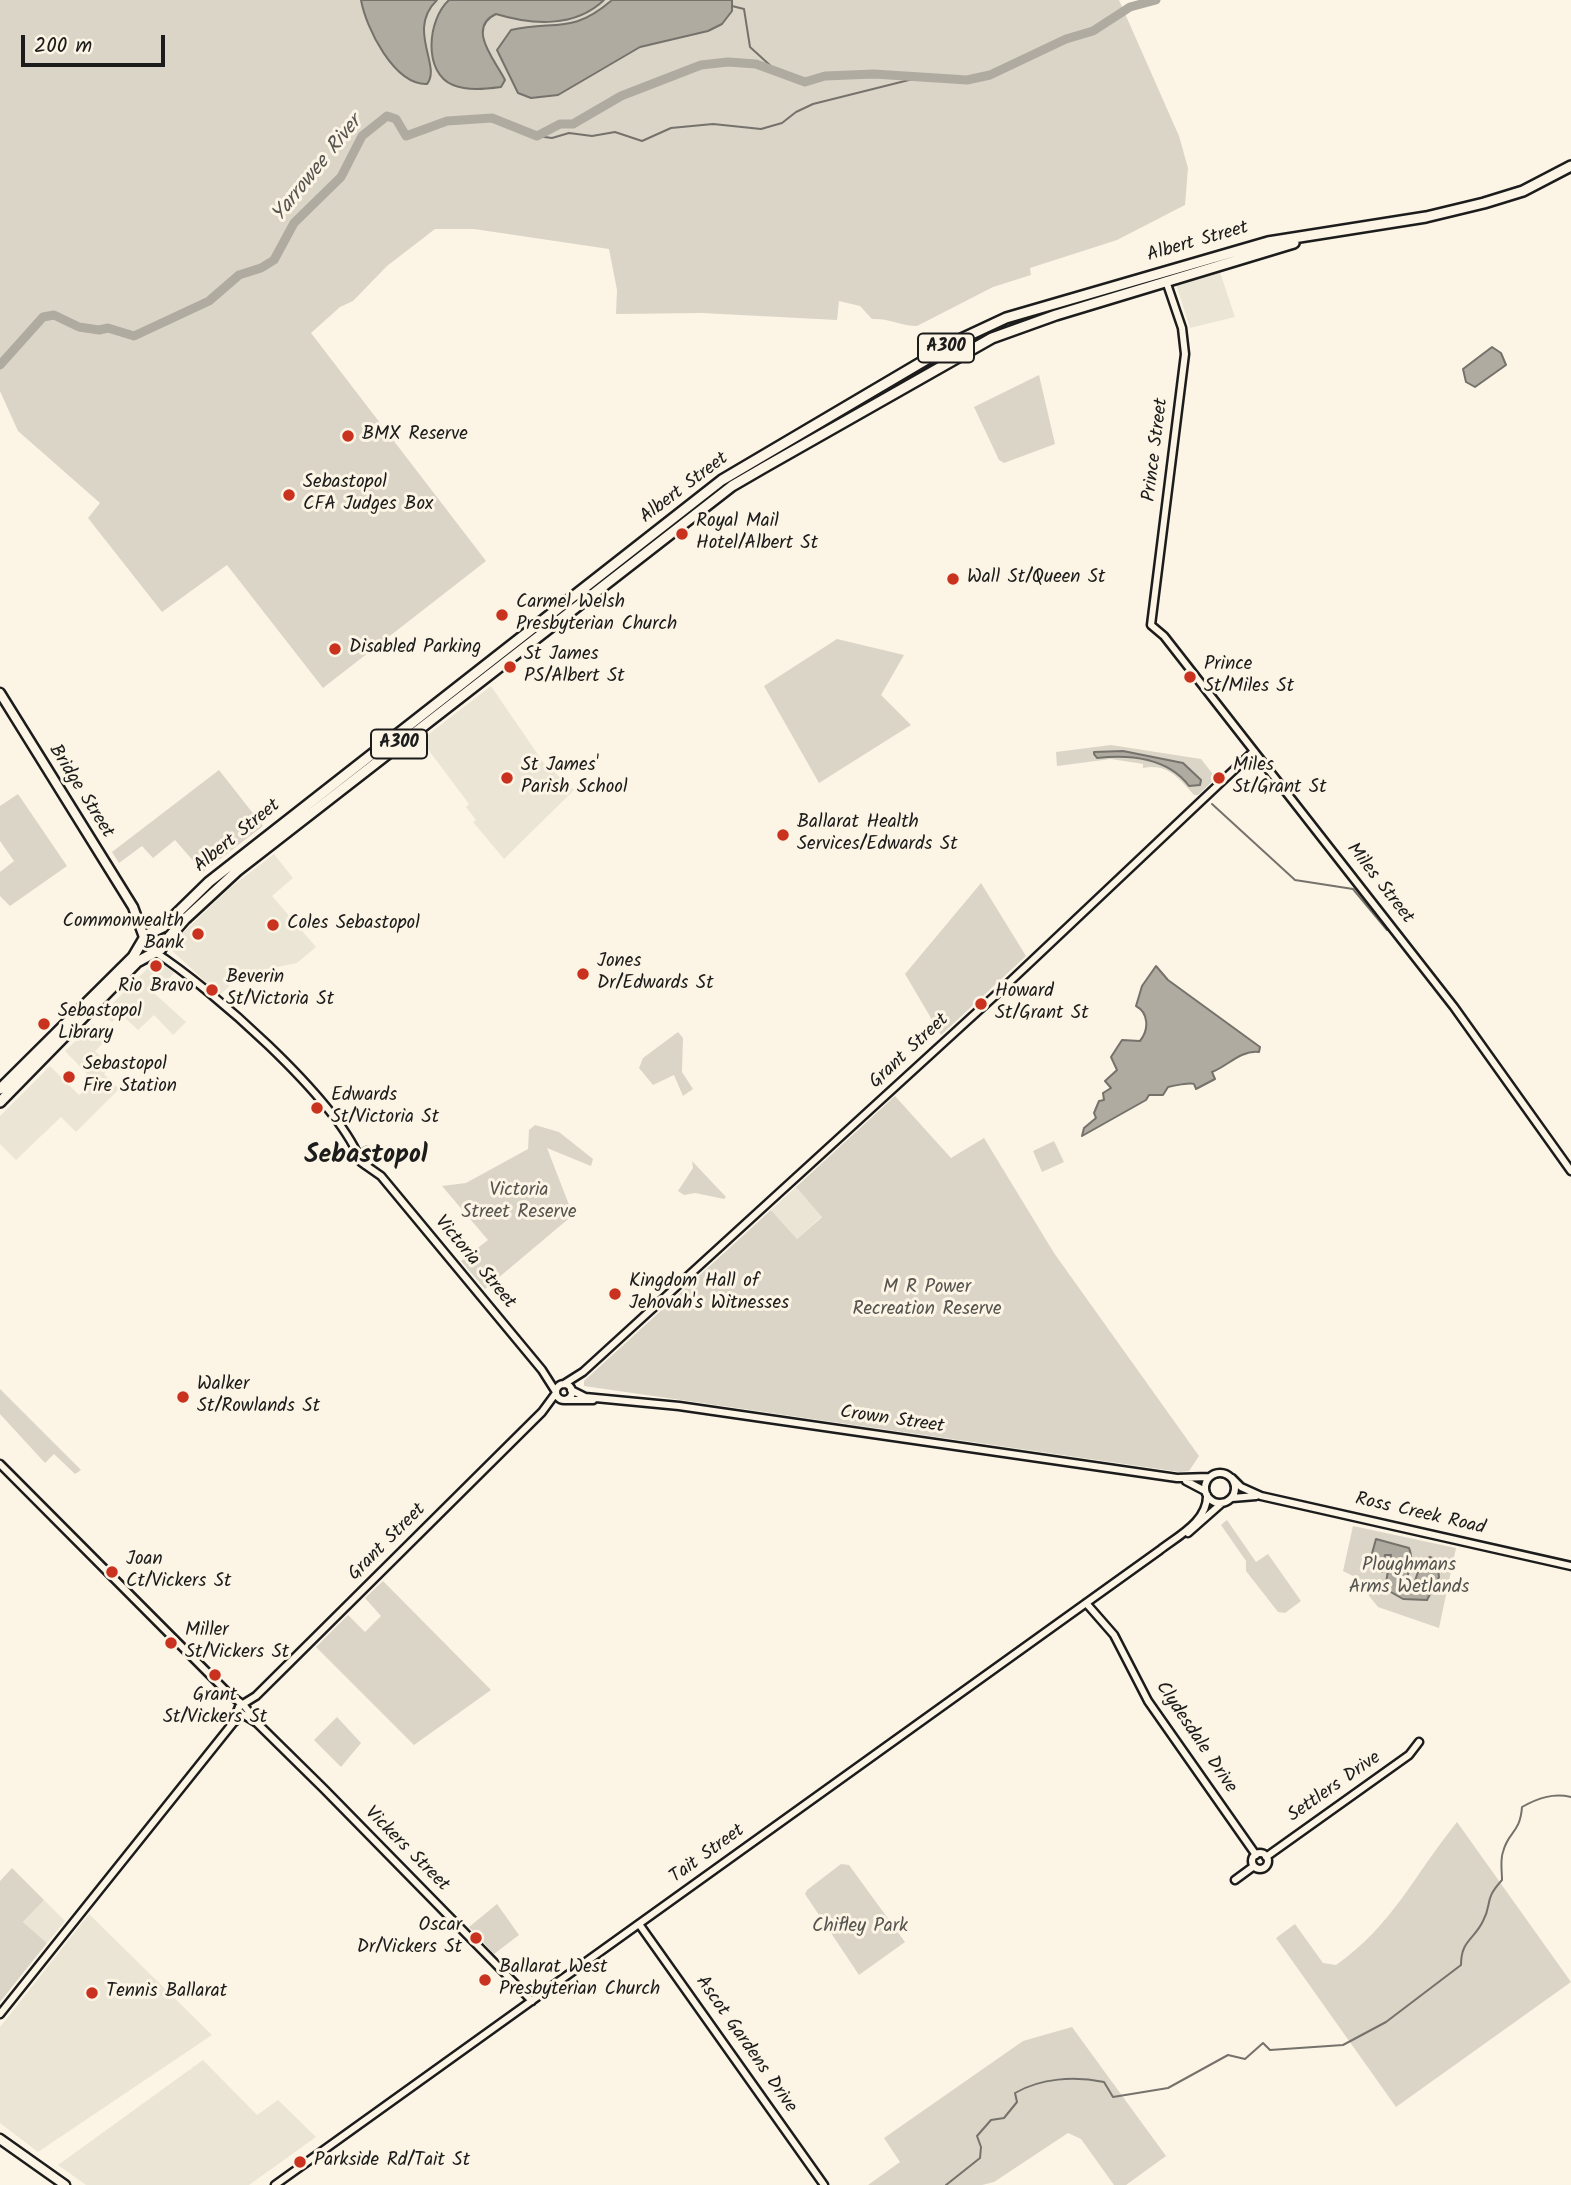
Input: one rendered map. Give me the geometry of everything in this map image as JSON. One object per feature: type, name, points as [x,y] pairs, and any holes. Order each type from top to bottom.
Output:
[{"type":"highway","name":"Albert Street","points":[[155,932],[264,838],[722,480],[961,339],[1006,318],[1256,245],[1483,203],[1523,191],[1571,166]]},
{"type":"highway","name":"Albert Street","points":[[164,944],[185,919],[237,871],[732,486],[992,338],[1166,281],[1324,234]]},
{"type":"highway","points":[[878,389],[883,399]]},
{"type":"highway","points":[[0,1089],[133,957],[144,940],[155,932],[161,934],[164,944],[137,962],[0,1102]]},
{"type":"highway","points":[[144,940],[147,950],[155,952]]},
{"type":"main road","name":"Bridge Street","points":[[0,693],[133,907]]},
{"type":"main road","points":[[133,907],[155,932]]},
{"type":"main road","points":[[133,907],[144,940]]},
{"type":"main road","points":[[0,2139],[65,2185]]},
{"type":"main road","points":[[0,2145],[57,2185]]},
{"type":"street","name":"Prince Street","points":[[1151,625],[1185,354],[1182,328],[1166,281]]},
{"type":"street","name":"Miles Street","points":[[1151,625],[1164,636],[1454,1007],[1571,1171]]},
{"type":"street","name":"Grant Street","points":[[0,2014],[243,1709],[542,1412],[563,1384],[583,1372],[1009,983],[1254,751]]},
{"type":"street","points":[[164,944],[180,970]]},
{"type":"street","points":[[155,952],[180,970],[269,1047],[351,1140],[366,1151],[359,1157],[351,1140]]},
{"type":"street","name":"Victoria Street","points":[[366,1151],[371,1154],[381,1176],[563,1399]]},
{"type":"street","name":"Victoria Street","points":[[359,1157],[365,1165],[381,1176]]},
{"type":"street","points":[[365,1165],[373,1159]]},
{"type":"street","name":"Victoria Street","points":[[542,1370],[571,1390]]},
{"type":"street","name":"Grant Street","points":[[542,1412],[570,1396],[583,1372]]},
{"type":"street","name":"Crown Street","points":[[571,1390],[583,1396],[655,1403],[1177,1478],[1209,1477]]},
{"type":"street","name":"Crown Street","points":[[563,1399],[581,1402],[601,1398]]},
{"type":"street","name":"Vickers Street","points":[[0,1464],[532,2001]]},
{"type":"street","points":[[1220,1472],[1241,1487],[1261,1496],[1216,1502],[1206,1493],[1209,1477],[1220,1472]]},
{"type":"street","name":"Crown Street","points":[[1177,1478],[1206,1493]]},
{"type":"street","points":[[1227,1501],[1235,1488],[1232,1478]]},
{"type":"street","name":"Tait Street","points":[[1160,1550],[1202,1516],[1206,1493]]},
{"type":"street","name":"Ross Creek Road","points":[[1261,1496],[1571,1566]]},
{"type":"street","name":"Tait Street","points":[[275,2185],[1160,1550],[1198,1526],[1227,1501]]},
{"type":"street","name":"Clydesdale Drive","points":[[1086,1603],[1114,1635],[1147,1700],[1256,1855]]},
{"type":"street","name":"Settlers Drive","points":[[1254,1866],[1265,1867],[1266,1857],[1405,1758],[1419,1742]]},
{"type":"street","points":[[1235,1880],[1254,1866],[1253,1859],[1256,1855],[1266,1857]]},
{"type":"street","name":"Ascot Gardens Drive","points":[[639,1924],[824,2185]]},
{"type":"shaded area","points":[[361,0],[437,0],[428,11],[424,23],[431,68],[427,84],[415,82],[393,65],[375,39]]},
{"type":"shaded area","points":[[449,0],[604,0],[593,9],[567,20],[538,22],[496,14],[487,20],[483,27],[485,45],[505,80],[501,87],[477,89],[459,87],[443,79],[433,58],[436,20]]},
{"type":"shaded area","points":[[612,0],[732,0],[732,11],[722,24],[708,31],[640,47],[558,95],[531,98],[518,93],[497,50],[511,30],[574,22],[598,11]]},
{"type":"shaded area","points":[[1220,272],[1235,317],[1190,328],[1176,284]]},
{"type":"shaded area","points":[[1492,347],[1501,353],[1506,365],[1475,387],[1466,382],[1463,369]]},
{"type":"shaded area","name":"St James' Parish School","points":[[491,686],[543,762],[574,790],[504,859],[473,822],[476,820],[466,807],[469,804],[421,740]]},
{"type":"shaded area","points":[[1123,751],[1183,763],[1201,780],[1200,785],[1189,786],[1170,769],[1148,760],[1097,758],[1094,754]]},
{"type":"shaded area","points":[[274,854],[293,878],[272,896],[316,947],[297,963],[242,974],[220,995],[168,947],[231,887]]},
{"type":"shaded area","points":[[157,959],[174,973],[155,994],[186,1022],[173,1035],[154,1015],[138,1030],[121,1014],[112,1022],[103,1013]]},
{"type":"shaded area","points":[[1156,966],[1168,980],[1260,1047],[1259,1052],[1246,1053],[1212,1072],[1215,1079],[1196,1089],[1194,1084],[1186,1084],[1168,1087],[1163,1095],[1149,1095],[1146,1100],[1082,1136],[1084,1128],[1096,1118],[1094,1113],[1099,1101],[1104,1100],[1103,1093],[1111,1088],[1105,1081],[1117,1070],[1111,1057],[1122,1040],[1140,1041],[1143,1037],[1145,1017],[1136,1006],[1142,986]]},
{"type":"shaded area","points":[[93,1024],[108,1038],[95,1051],[111,1067],[104,1074],[119,1089],[76,1132],[61,1117],[16,1160],[0,1144],[0,1116],[50,1066],[79,1095],[95,1082],[65,1051]]},
{"type":"shaded area","points":[[796,1187],[822,1216],[797,1239],[771,1210]]},
{"type":"shaded area","points":[[1376,1539],[1409,1548],[1411,1559],[1408,1589],[1413,1586],[1422,1561],[1430,1557],[1437,1560],[1439,1577],[1427,1600],[1403,1599],[1389,1591],[1386,1582],[1391,1555],[1385,1555],[1382,1572],[1374,1569],[1370,1561]]},
{"type":"shaded area","points":[[44,1900],[65,1921],[47,1943],[23,1922]]},
{"type":"shaded area","points":[[89,1914],[212,2035],[38,2152],[0,2123],[0,2027]]},
{"type":"shaded area","points":[[203,2060],[257,2115],[278,2100],[316,2137],[249,2185],[86,2185],[58,2165]]},
{"type":"green space","points":[[0,0],[1119,0],[1179,136],[1188,168],[1185,205],[1117,240],[1030,268],[1031,275],[993,287],[917,326],[872,319],[860,306],[839,301],[837,320],[702,313],[616,314],[617,290],[609,249],[474,229],[435,229],[387,266],[353,301],[340,307],[311,333],[486,561],[323,688],[227,565],[162,612],[88,518],[100,503],[18,431],[0,391]]},
{"type":"green space","points":[[1039,375],[1055,444],[1004,463],[999,460],[974,407]]},
{"type":"green space","points":[[837,639],[904,655],[881,695],[911,725],[819,783],[764,686]]},
{"type":"green space","points":[[1111,745],[1201,759],[1216,778],[1198,795],[1194,795],[1172,773],[1159,768],[1143,768],[1143,764],[1111,759],[1057,766],[1056,752]]},
{"type":"green space","points":[[219,770],[263,826],[203,872],[175,840],[153,858],[142,846],[119,863],[112,852]]},
{"type":"green space","points":[[18,794],[67,866],[10,906],[0,896],[0,872],[14,861],[0,841],[0,806]]},
{"type":"green space","points":[[981,883],[1026,956],[941,1035],[905,974]]},
{"type":"green space","points":[[678,1032],[683,1038],[682,1072],[693,1089],[683,1096],[674,1075],[653,1085],[639,1068],[643,1058]]},
{"type":"green space","name":"M R Power Recreation Reserve","points":[[895,1096],[951,1158],[984,1138],[1054,1253],[1199,1456],[1189,1471],[1180,1472],[584,1386],[584,1381],[771,1210],[797,1239],[822,1217],[796,1187]]},
{"type":"green space","name":"Victoria Street Reserve","points":[[535,1125],[559,1132],[593,1159],[591,1166],[547,1148],[573,1215],[485,1289],[461,1261],[488,1240],[442,1186],[466,1183],[528,1149],[529,1130]]},
{"type":"green space","points":[[1054,1141],[1064,1162],[1042,1172],[1033,1151]]},
{"type":"green space","points":[[692,1161],[726,1197],[724,1199],[695,1193],[684,1195],[678,1191],[693,1168]]},
{"type":"green space","points":[[0,1389],[81,1470],[75,1474],[54,1454],[45,1463],[0,1414]]},
{"type":"green space","points":[[1227,1520],[1256,1562],[1268,1554],[1301,1601],[1285,1613],[1278,1612],[1246,1571],[1246,1561],[1221,1525]]},
{"type":"green space","name":"Ploughmans Arms Wetlands","points":[[1353,1526],[1456,1548],[1439,1628],[1378,1607],[1353,1576],[1343,1571]]},
{"type":"green space","points":[[383,1581],[491,1690],[414,1745],[316,1647],[348,1615],[365,1632],[381,1616],[365,1598]]},
{"type":"green space","points":[[337,1717],[361,1743],[341,1767],[314,1740]]},
{"type":"green space","points":[[1457,1822],[1571,1982],[1396,2107],[1276,1938],[1295,1924],[1323,1963],[1336,1965],[1356,1950],[1388,1916]]},
{"type":"green space","name":"Chifley Park","points":[[841,1864],[849,1865],[905,1942],[859,1975],[805,1894]]},
{"type":"green space","points":[[12,1868],[44,1900],[23,1922],[47,1943],[0,2002],[0,1881]]},
{"type":"green space","points":[[497,1904],[519,1935],[494,1954],[469,1927]]},
{"type":"green space","points":[[1072,2027],[1166,2156],[1126,2185],[1114,2185],[1081,2139],[1068,2133],[994,2182],[982,2185],[868,2185],[900,2162],[884,2138],[1023,2041]]},
{"type":"waterway","name":"Yarrowee River","points":[[0,365],[43,317],[54,315],[79,327],[99,330],[108,328],[134,336],[209,301],[239,275],[261,268],[274,260],[294,223],[341,177],[362,136],[387,116],[396,119],[406,136],[447,121],[492,118],[537,136],[560,124],[573,124],[621,96],[701,65],[728,62],[756,64],[805,82],[825,76],[874,74],[967,80],[990,75],[1066,39],[1093,31],[1130,7],[1156,0]]},
{"type":"waterway","points":[[732,6],[744,9],[750,47],[773,68]]},
{"type":"waterway","name":"Yarrowee River","points":[[537,136],[552,138],[569,133],[592,136],[615,132],[642,141],[671,128],[713,124],[761,129],[782,123],[813,104],[917,78]]},
{"type":"waterway","points":[[1212,804],[1295,880],[1353,889],[1387,930]]},
{"type":"waterway","points":[[946,2185],[980,2158],[981,2147],[977,2136],[991,2120],[1004,2118],[1017,2102],[1015,2093],[1025,2088],[1047,2081],[1070,2079],[1104,2082],[1113,2097],[1168,2088],[1228,2055],[1245,2059],[1263,2043],[1270,2050],[1343,2045],[1386,2022],[1461,1965],[1463,1950],[1486,1915],[1490,1897],[1502,1880],[1502,1855],[1519,1822],[1522,1807],[1546,1797],[1571,1797]]},
{"type":"place","name":"BMX Reserve","points":[[348,436]]},
{"type":"place","name":"Sebastopol CFA Judges Box","points":[[289,495]]},
{"type":"place","name":"Royal Mail Hotel/Albert St","points":[[682,534]]},
{"type":"place","name":"Wall St/Queen St","points":[[953,579]]},
{"type":"place","name":"Carmel Welsh Presbyterian Church","points":[[502,615]]},
{"type":"place","name":"Disabled Parking","points":[[335,649]]},
{"type":"place","name":"St James PS/Albert St","points":[[510,667]]},
{"type":"place","name":"Prince St/Miles St","points":[[1190,677]]},
{"type":"place","name":"St James' Parish School","points":[[507,778]]},
{"type":"place","name":"Miles St/Grant St","points":[[1219,778]]},
{"type":"place","name":"Ballarat Health Services/Edwards St","points":[[783,835]]},
{"type":"place","name":"Coles Sebastopol","points":[[273,925]]},
{"type":"place","name":"Commonwealth Bank","points":[[198,934]]},
{"type":"place","name":"Rio Bravo","points":[[156,966]]},
{"type":"place","name":"Jones Dr/Edwards St","points":[[583,974]]},
{"type":"place","name":"Beverin St/Victoria St","points":[[212,990]]},
{"type":"place","name":"Howard St/Grant St","points":[[981,1004]]},
{"type":"place","name":"Sebastopol Library","points":[[44,1024]]},
{"type":"place","name":"Sebastopol Fire Station","points":[[69,1077]]},
{"type":"place","name":"Edwards St/Victoria St","points":[[317,1108]]},
{"type":"place","name":"Kingdom Hall of Jehovah's Witnesses","points":[[615,1294]]},
{"type":"place","name":"Walker St/Rowlands St","points":[[183,1397]]},
{"type":"place","name":"Joan Ct/Vickers St","points":[[112,1572]]},
{"type":"place","name":"Miller St/Vickers St","points":[[171,1643]]},
{"type":"place","name":"Grant St/Vickers St","points":[[215,1675]]},
{"type":"place","name":"Oscar Dr/Vickers St","points":[[476,1938]]},
{"type":"place","name":"Ballarat West Presbyterian Church","points":[[485,1980]]},
{"type":"place","name":"Tennis Ballarat","points":[[92,1993]]},
{"type":"place","name":"Parkside Rd/Tait St","points":[[300,2162]]},
{"type":"district","name":"Sebastopol","points":[[366,1158]]}]
